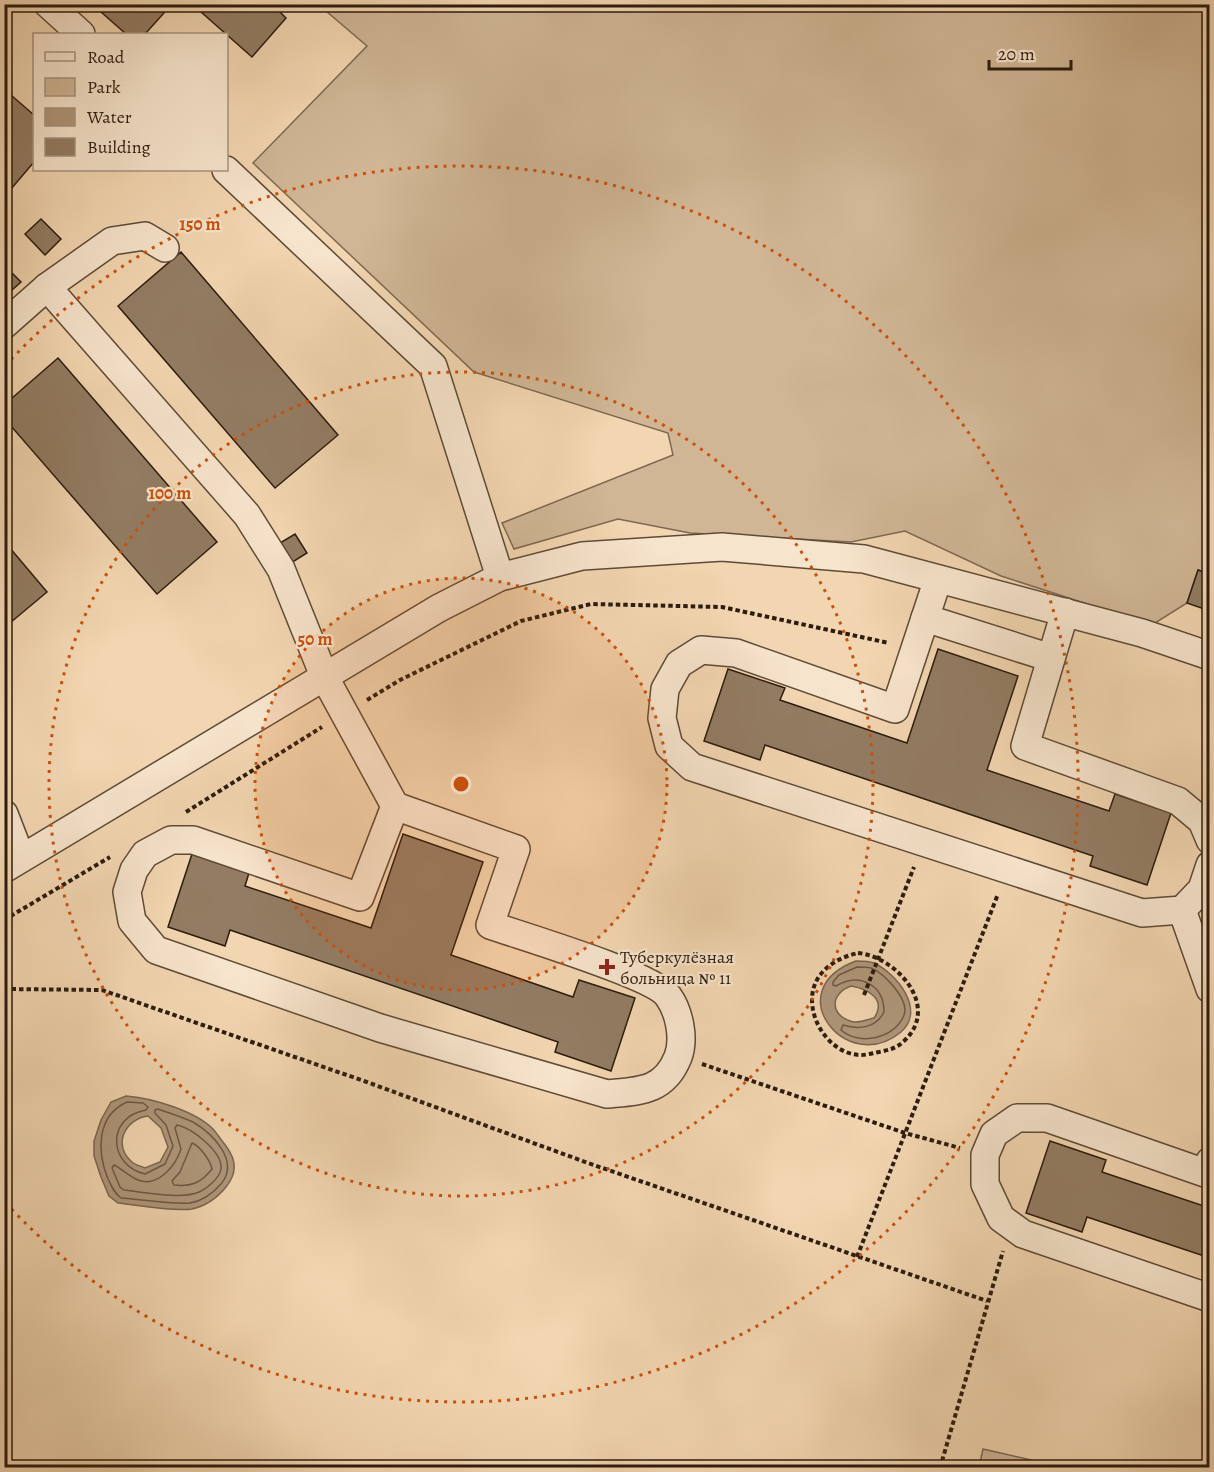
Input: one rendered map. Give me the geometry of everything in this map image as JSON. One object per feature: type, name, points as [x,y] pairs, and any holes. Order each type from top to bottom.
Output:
[{"type":"lane","points":[[48,4],[80,33]]},
{"type":"lane","points":[[227,171],[433,366],[500,577]]},
{"type":"lane","points":[[4,325],[47,287],[112,241],[145,236],[165,248]]},
{"type":"lane","points":[[47,287],[247,515],[281,569],[324,676],[395,806],[516,849],[490,925],[640,977],[667,994],[681,1023],[679,1056],[665,1079],[645,1091],[607,1094],[380,1028],[156,950],[132,921],[127,892],[134,870],[145,854],[171,840],[193,840],[360,897],[395,806]]},
{"type":"lane","points":[[4,814],[13,863],[439,608],[500,577],[582,555],[722,547],[864,559],[1142,633],[1209,656]]},
{"type":"lane","points":[[938,579],[895,709],[736,653],[701,650],[679,664],[664,689],[662,718],[669,746],[692,767],[1142,913],[1182,910],[1202,890],[1209,865]]},
{"type":"lane","points":[[1065,612],[1025,746],[1178,801],[1202,820],[1209,840]]},
{"type":"lane","points":[[925,618],[1051,658]]},
{"type":"lane","points":[[1182,910],[1209,989]]},
{"type":"lane","points":[[1209,1161],[1205,1173],[1047,1118],[1017,1118],[993,1134],[985,1155],[985,1184],[1001,1218],[1023,1234],[1209,1298]]},
{"type":"path","points":[[183,813],[400,680],[521,621],[591,604],[722,606],[915,648]]},
{"type":"path","points":[[864,995],[923,842]]},
{"type":"path","points":[[4,920],[114,855]]},
{"type":"path","points":[[857,1257],[1007,869]]},
{"type":"path","points":[[858,953],[877,959],[893,967],[907,982],[918,1003],[916,1023],[907,1039],[900,1045],[859,1055],[838,1048],[825,1035],[816,1018],[813,992],[816,982],[823,973],[840,959],[858,953]]},
{"type":"path","points":[[4,989],[102,990],[364,1081],[588,1163],[987,1301]]},
{"type":"path","points":[[679,1056],[905,1133],[985,1155]]},
{"type":"path","points":[[940,1467],[1011,1225]]},
{"type":"green space","points":[[319,5],[1209,5],[1209,574],[1198,570],[1187,603],[1152,625],[1001,576],[905,531],[851,542],[690,533],[618,519],[514,549],[502,523],[673,455],[668,433],[474,372],[253,163],[367,46]]},
{"type":"green space","points":[[983,1449],[1062,1467],[979,1467]]},
{"type":"water","points":[[856,961],[872,962],[883,968],[906,993],[911,1013],[908,1023],[901,1032],[880,1043],[860,1044],[842,1037],[829,1024],[821,1008],[822,991],[833,974]],"holes":[[[851,986],[869,992],[877,1000],[878,1005],[874,1018],[853,1022],[838,1014],[835,1003],[839,993]]]},
{"type":"water","points":[[126,1096],[147,1099],[183,1110],[204,1122],[216,1132],[234,1162],[234,1172],[226,1187],[211,1201],[192,1209],[166,1209],[118,1203],[109,1196],[94,1156],[94,1141],[101,1120],[111,1102]],"holes":[[[148,1116],[161,1128],[168,1147],[160,1162],[145,1168],[133,1163],[126,1155],[122,1141],[128,1127],[140,1118]]]},
{"type":"building","points":[[92,4],[172,4],[146,33],[125,33]]},
{"type":"building","points":[[192,4],[272,4],[286,18],[252,57],[228,36],[228,33],[225,33]]},
{"type":"building","points":[[4,89],[33,114],[33,163],[5,196]]},
{"type":"building","points":[[41,219],[61,239],[45,255],[25,234]]},
{"type":"building","points":[[181,252],[338,435],[275,488],[118,306]]},
{"type":"building","points":[[4,265],[21,282],[4,297]]},
{"type":"building","points":[[58,358],[217,542],[157,594],[4,418],[4,405]]},
{"type":"building","points":[[295,534],[307,553],[291,563],[280,543]]},
{"type":"building","points":[[4,541],[47,592],[4,628]]},
{"type":"building","points":[[1198,570],[1210,574],[1210,611],[1187,603]]},
{"type":"building","points":[[938,649],[1018,676],[987,770],[1109,811],[1115,794],[1171,813],[1147,885],[1090,866],[1093,856],[765,745],[760,760],[704,741],[728,669],[785,688],[780,700],[907,743]]},
{"type":"building","points":[[403,834],[483,862],[451,955],[573,997],[579,980],[635,998],[611,1071],[555,1052],[558,1042],[230,930],[225,946],[168,927],[192,854],[249,873],[245,886],[371,928]]},
{"type":"building","points":[[1050,1141],[1106,1160],[1102,1172],[1210,1208],[1210,1258],[1087,1217],[1082,1232],[1026,1213]]},
{"type":"place","name":"Туберкулёзная больница № 11","points":[[607,967]]}]
